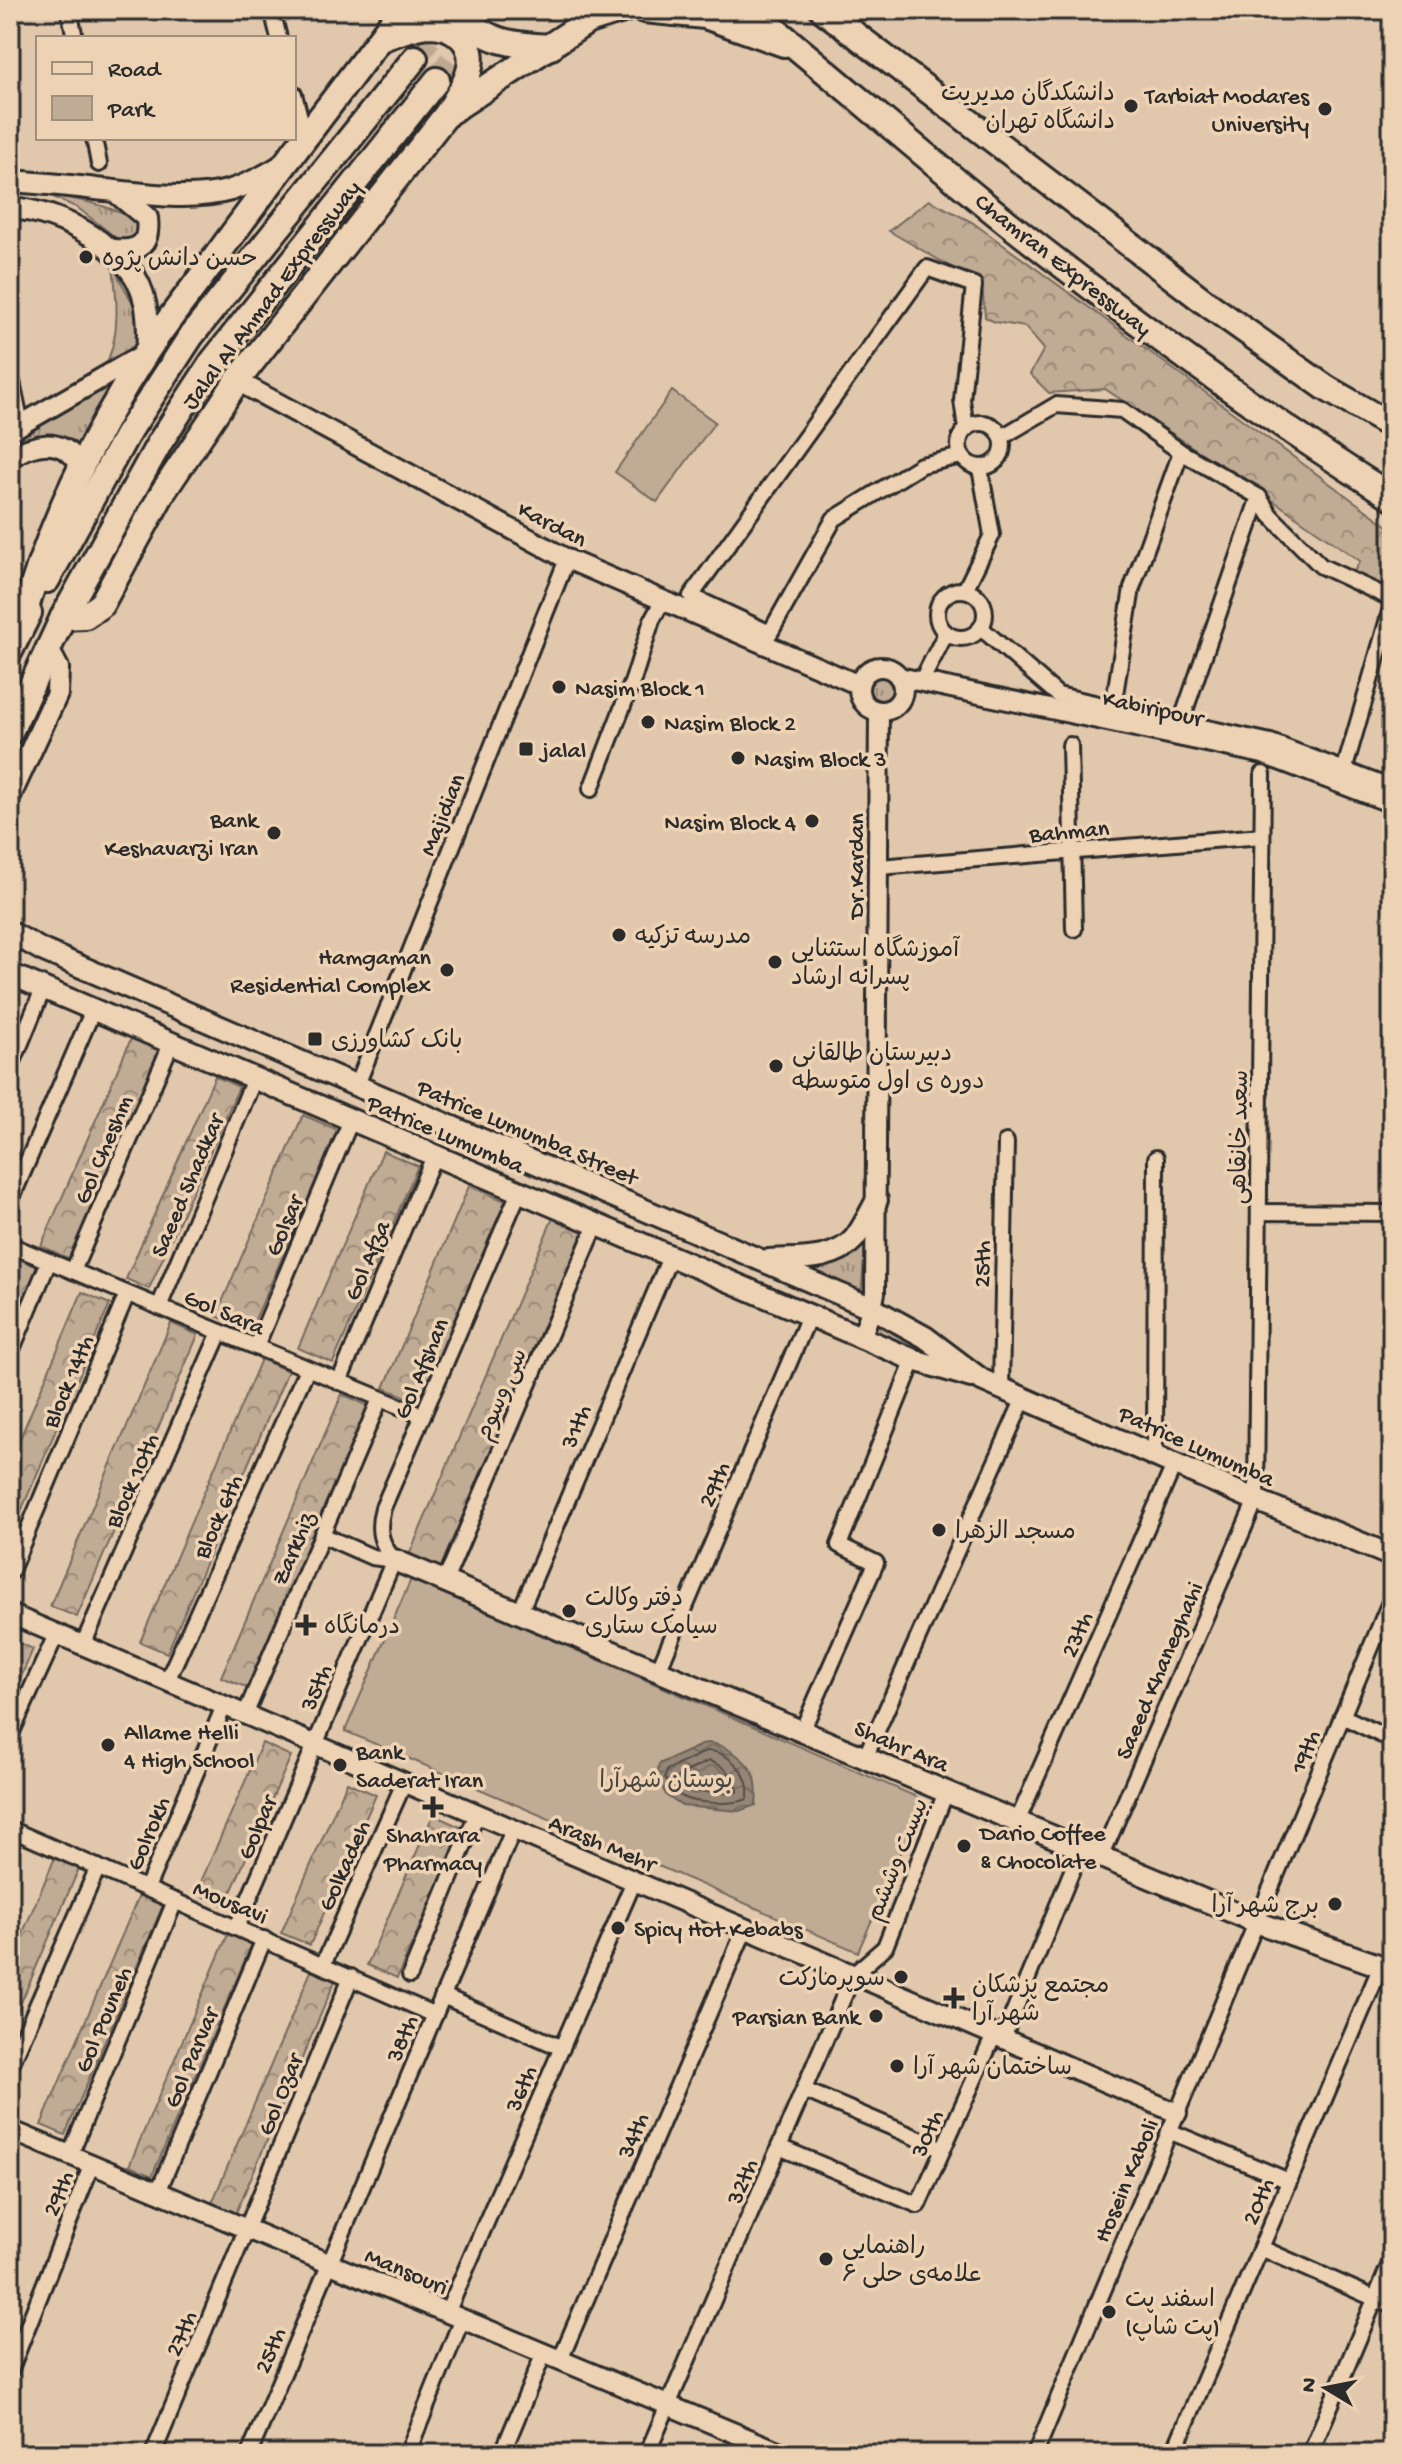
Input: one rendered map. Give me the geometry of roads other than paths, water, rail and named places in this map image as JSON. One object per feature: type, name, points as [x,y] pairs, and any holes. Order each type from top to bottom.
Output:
[{"type":"highway","points":[[21,626],[33,580],[52,531],[106,422],[147,351],[284,163],[401,10]]},
{"type":"highway","points":[[459,10],[477,30],[494,39],[515,45],[551,47]]},
{"type":"highway","points":[[446,115],[588,21],[623,10]]},
{"type":"highway","points":[[644,10],[701,13],[803,51]]},
{"type":"highway","name":"Chamran Expressway","points":[[751,10],[1007,222],[1175,349],[1313,447],[1392,497]]},
{"type":"highway","points":[[823,10],[1209,305],[1326,388],[1392,426]]},
{"type":"highway","points":[[63,617],[85,616],[101,605],[163,492],[237,381],[446,115],[469,74],[470,54],[463,39],[451,30],[429,25],[380,39]]},
{"type":"highway","name":"Jalal Al Ahmad Expressway","points":[[10,651],[126,436],[191,336],[415,58]]},
{"type":"highway","name":"Jalal Al Ahmad Expressway","points":[[10,732],[63,617],[160,442],[213,361],[437,80]]},
{"type":"main road","points":[[10,181],[116,192],[202,195],[230,190],[263,177],[284,163]]},
{"type":"main road","points":[[114,250],[136,249],[145,242],[149,232],[147,218],[116,192]]},
{"type":"main road","points":[[10,208],[58,217],[114,250],[131,268],[143,292],[149,327],[147,351]]},
{"type":"main road","points":[[10,796],[57,694],[58,668],[48,649]]},
{"type":"main road","name":"Patrice Lumumba Street","points":[[10,932],[42,950],[872,1308],[925,1337],[991,1384]]},
{"type":"main road","points":[[28,982],[22,961],[31,952],[42,950]]},
{"type":"main road","name":"Patrice Lumumba","points":[[28,982],[861,1338],[914,1360],[991,1384],[1392,1556]]},
{"type":"main road","points":[[762,1260],[822,1257],[840,1250],[854,1238],[877,1200]]},
{"type":"main road","points":[[624,1237],[650,1234],[654,1225],[649,1215],[638,1206]]},
{"type":"main road","name":"Shahr Ara","points":[[394,1560],[1256,1922],[1387,1968]]},
{"type":"street","points":[[69,10],[75,36]]},
{"type":"street","points":[[272,10],[278,36]]},
{"type":"street","points":[[296,102],[305,137]]},
{"type":"street","points":[[94,140],[99,164]]},
{"type":"street","points":[[962,456],[921,465],[834,519],[770,633],[691,596],[927,268],[974,285],[962,400],[966,429],[960,441],[962,456],[966,462],[980,468],[999,458],[1003,451],[1002,437],[993,426],[979,423],[966,429]]},
{"type":"street","points":[[10,372],[16,428],[147,351]]},
{"type":"street","name":"Kardan","points":[[237,381],[567,559],[859,685]]},
{"type":"street","points":[[1002,437],[1056,405],[1122,410],[1181,452],[1259,497],[1270,515],[1321,566],[1392,599]]},
{"type":"street","points":[[10,458],[35,445],[62,447],[78,462],[75,482]]},
{"type":"street","points":[[1113,707],[1132,588],[1181,452]]},
{"type":"street","points":[[965,590],[992,535],[980,468]]},
{"type":"street","points":[[1181,722],[1259,497]]},
{"type":"street","name":"Majidian","points":[[357,1085],[567,559]]},
{"type":"street","points":[[965,590],[973,593],[983,605],[981,628],[968,637],[953,637],[937,620],[938,605],[949,593],[965,590]]},
{"type":"street","points":[[591,789],[642,655],[652,620],[663,600]]},
{"type":"street","points":[[1344,771],[1392,605]]},
{"type":"street","points":[[981,628],[1058,695],[1271,742],[1392,788]]},
{"type":"street","points":[[921,682],[946,633]]},
{"type":"street","points":[[888,668],[899,677],[903,691],[898,704],[886,711],[866,705],[861,699],[859,685],[867,672],[888,668]]},
{"type":"street","name":"Kabiripour","points":[[899,677],[1263,754],[1392,803]]},
{"type":"street","name":"Dr.Kardan","points":[[861,1338],[872,1308],[877,1200],[879,711]]},
{"type":"street","points":[[1070,745],[1074,929]]},
{"type":"street","name":"سعید خانقاهی","points":[[1256,1500],[1263,774]]},
{"type":"street","name":"Bahman","points":[[879,867],[1262,836]]},
{"type":"street","points":[[10,1069],[28,982]]},
{"type":"street","points":[[10,1202],[93,1010]]},
{"type":"street","name":"Gol Cheshm","points":[[73,1271],[171,1044]]},
{"type":"street","name":"Saeed Shadkar","points":[[159,1307],[254,1079]]},
{"type":"street","name":"Golsar","points":[[256,1347],[351,1120]]},
{"type":"street","name":"25th","points":[[991,1384],[1006,1142]]},
{"type":"street","name":"Gol Afza","points":[[339,1382],[434,1156]]},
{"type":"street","points":[[1155,1455],[1156,1158]]},
{"type":"street","name":"Gol Afshan","points":[[394,1560],[381,1541],[381,1517],[519,1192]]},
{"type":"street","points":[[1259,1212],[1392,1213]]},
{"type":"street","name":"سی وسوم","points":[[445,1581],[596,1225]]},
{"type":"street","name":"Gol Sara","points":[[10,1245],[423,1416]]},
{"type":"street","name":"31th","points":[[520,1612],[670,1257]]},
{"type":"street","points":[[10,1354],[49,1261]]},
{"type":"street","name":"Block 14th","points":[[10,1573],[127,1294]]},
{"type":"street","name":"29th","points":[[658,1671],[809,1316]]},
{"type":"street","name":"Block 10th","points":[[83,1645],[220,1332]]},
{"type":"street","points":[[802,1731],[876,1563],[839,1545],[914,1360]]},
{"type":"street","name":"Block 6th","points":[[167,1681],[307,1369]]},
{"type":"street","points":[[865,1758],[1024,1398]]},
{"type":"street","name":"Zarkhiz","points":[[245,1715],[380,1399]]},
{"type":"street","name":"23th","points":[[1017,1822],[1175,1463]]},
{"type":"street","name":"Saeed Khaneghahi","points":[[1101,1857],[1256,1500]]},
{"type":"street","points":[[322,1535],[372,1557],[394,1560]]},
{"type":"street","name":"35th","points":[[315,1744],[394,1560]]},
{"type":"street","name":"19th","points":[[1256,1922],[1392,1597]]},
{"type":"street","name":"Arash Mehr","points":[[10,1614],[1177,2113]]},
{"type":"street","points":[[10,1736],[56,1635]]},
{"type":"street","name":"Golrokh","points":[[147,1888],[224,1706]]},
{"type":"street","points":[[1342,1716],[1392,1740]]},
{"type":"street","name":"Golpar","points":[[237,1927],[315,1744]]},
{"type":"street","name":"Golkadeh","points":[[323,1965],[404,1783]]},
{"type":"street","name":"بیست وششم","points":[[853,1975],[885,1947],[946,1792]]},
{"type":"street","points":[[410,1975],[477,1814]]},
{"type":"street","name":"38th","points":[[330,2263],[513,1830]]},
{"type":"street","name":"Mousavi","points":[[11,1833],[147,1888],[435,2015]]},
{"type":"street","name":"30th","points":[[779,2147],[918,2205],[998,2037],[1081,1849]]},
{"type":"street","points":[[10,2067],[98,1867]]},
{"type":"street","name":"36th","points":[[454,2316],[562,2048],[634,1881]]},
{"type":"street","name":"Gol Pouneh","points":[[70,2155],[175,1901]]},
{"type":"street","name":"Hosein Kaboli","points":[[1035,2454],[1256,1922]]},
{"type":"street","name":"34th","points":[[502,2454],[552,2357],[745,1929]]},
{"type":"street","name":"Gol Parvar","points":[[158,2192],[264,1939]]},
{"type":"street","name":"20th","points":[[1173,2454],[1289,2181],[1387,1968]]},
{"type":"street","name":"32th","points":[[668,2405],[853,1975]]},
{"type":"street","name":"Gol Ozar","points":[[247,2229],[351,1977]]},
{"type":"street","points":[[443,1996],[562,2048]]},
{"type":"street","points":[[804,2090],[943,2149]]},
{"type":"street","name":"Mansouri","points":[[10,2130],[785,2454]]},
{"type":"street","points":[[1169,2131],[1289,2181]]},
{"type":"street","name":"29th","points":[[10,2371],[92,2164]]},
{"type":"street","name":"27th","points":[[153,2454],[247,2229]]},
{"type":"street","points":[[1261,2248],[1392,2306]]},
{"type":"street","points":[[1310,2454],[1392,2259]]},
{"type":"street","name":"25th","points":[[249,2454],[330,2263]]},
{"type":"street","points":[[407,2454],[454,2316]]},
{"type":"street","points":[[647,2454],[668,2405]]},
{"type":"water","points":[[706,1743],[726,1748],[749,1767],[756,1780],[756,1805],[739,1811],[682,1806],[667,1796],[657,1779],[659,1764]]},
{"type":"tunnel","points":[[437,80],[488,10]]},
{"type":"tunnel","points":[[415,58],[449,12]]},
{"type":"place","name":"دانشکدگان مدیریت دانشگاه تهران","points":[[1131,106]]},
{"type":"place","name":"Tarbiat Modares University","points":[[1325,109]]},
{"type":"place","name":"حسن دانش پژوه","points":[[86,257]]},
{"type":"place","name":"Nasim Block 1","points":[[559,687]]},
{"type":"place","name":"Nasim Block 2","points":[[648,722]]},
{"type":"place","name":"jalal","points":[[526,749]]},
{"type":"place","name":"Nasim Block 3","points":[[738,758]]},
{"type":"place","name":"Nasim Block 4","points":[[812,821]]},
{"type":"place","name":"Bank Keshavarzi Iran","points":[[274,833]]},
{"type":"place","name":"مدرسه تزکیه","points":[[619,935]]},
{"type":"place","name":"آموزشگاه استثنایی پسرانه ارشاد","points":[[775,962]]},
{"type":"place","name":"Hamgaman Residential Complex","points":[[447,970]]},
{"type":"place","name":"بانک کشاورزی","points":[[315,1039]]},
{"type":"place","name":"دبیرستان طالقانی دوره ی اول متوسطه","points":[[776,1066]]},
{"type":"place","name":"مسجد الزهرا","points":[[939,1530]]},
{"type":"place","name":"دفتر وکالت سیامک ستاری","points":[[569,1611]]},
{"type":"place","name":"درمانگاه","points":[[306,1625]]},
{"type":"place","name":"Allame Helli 4 High School","points":[[108,1745]]},
{"type":"place","name":"Bank Saderat Iran","points":[[340,1765]]},
{"type":"place","name":"Shahrara Pharmacy","points":[[433,1807]]},
{"type":"place","name":"Dario Coffee & Chocolate","points":[[964,1846]]},
{"type":"place","name":"برج شهر آرا","points":[[1335,1904]]},
{"type":"place","name":"Spicy Hot Kebabs","points":[[618,1928]]},
{"type":"place","name":"سوپرماركت","points":[[901,1977]]},
{"type":"place","name":"مجتمع پزشکان شهر آرا","points":[[954,1998]]},
{"type":"place","name":"Parsian Bank","points":[[876,2016]]},
{"type":"place","name":"ساختمان شهر آرا","points":[[897,2066]]},
{"type":"place","name":"راهنمایی علامه‌ی حلی ۶","points":[[826,2259]]},
{"type":"place","name":"اسفند پت (پت شاپ)","points":[[1109,2312]]},
{"type":"park label","name":"بوستان شهرآرا","points":[[666,1779]]}]
